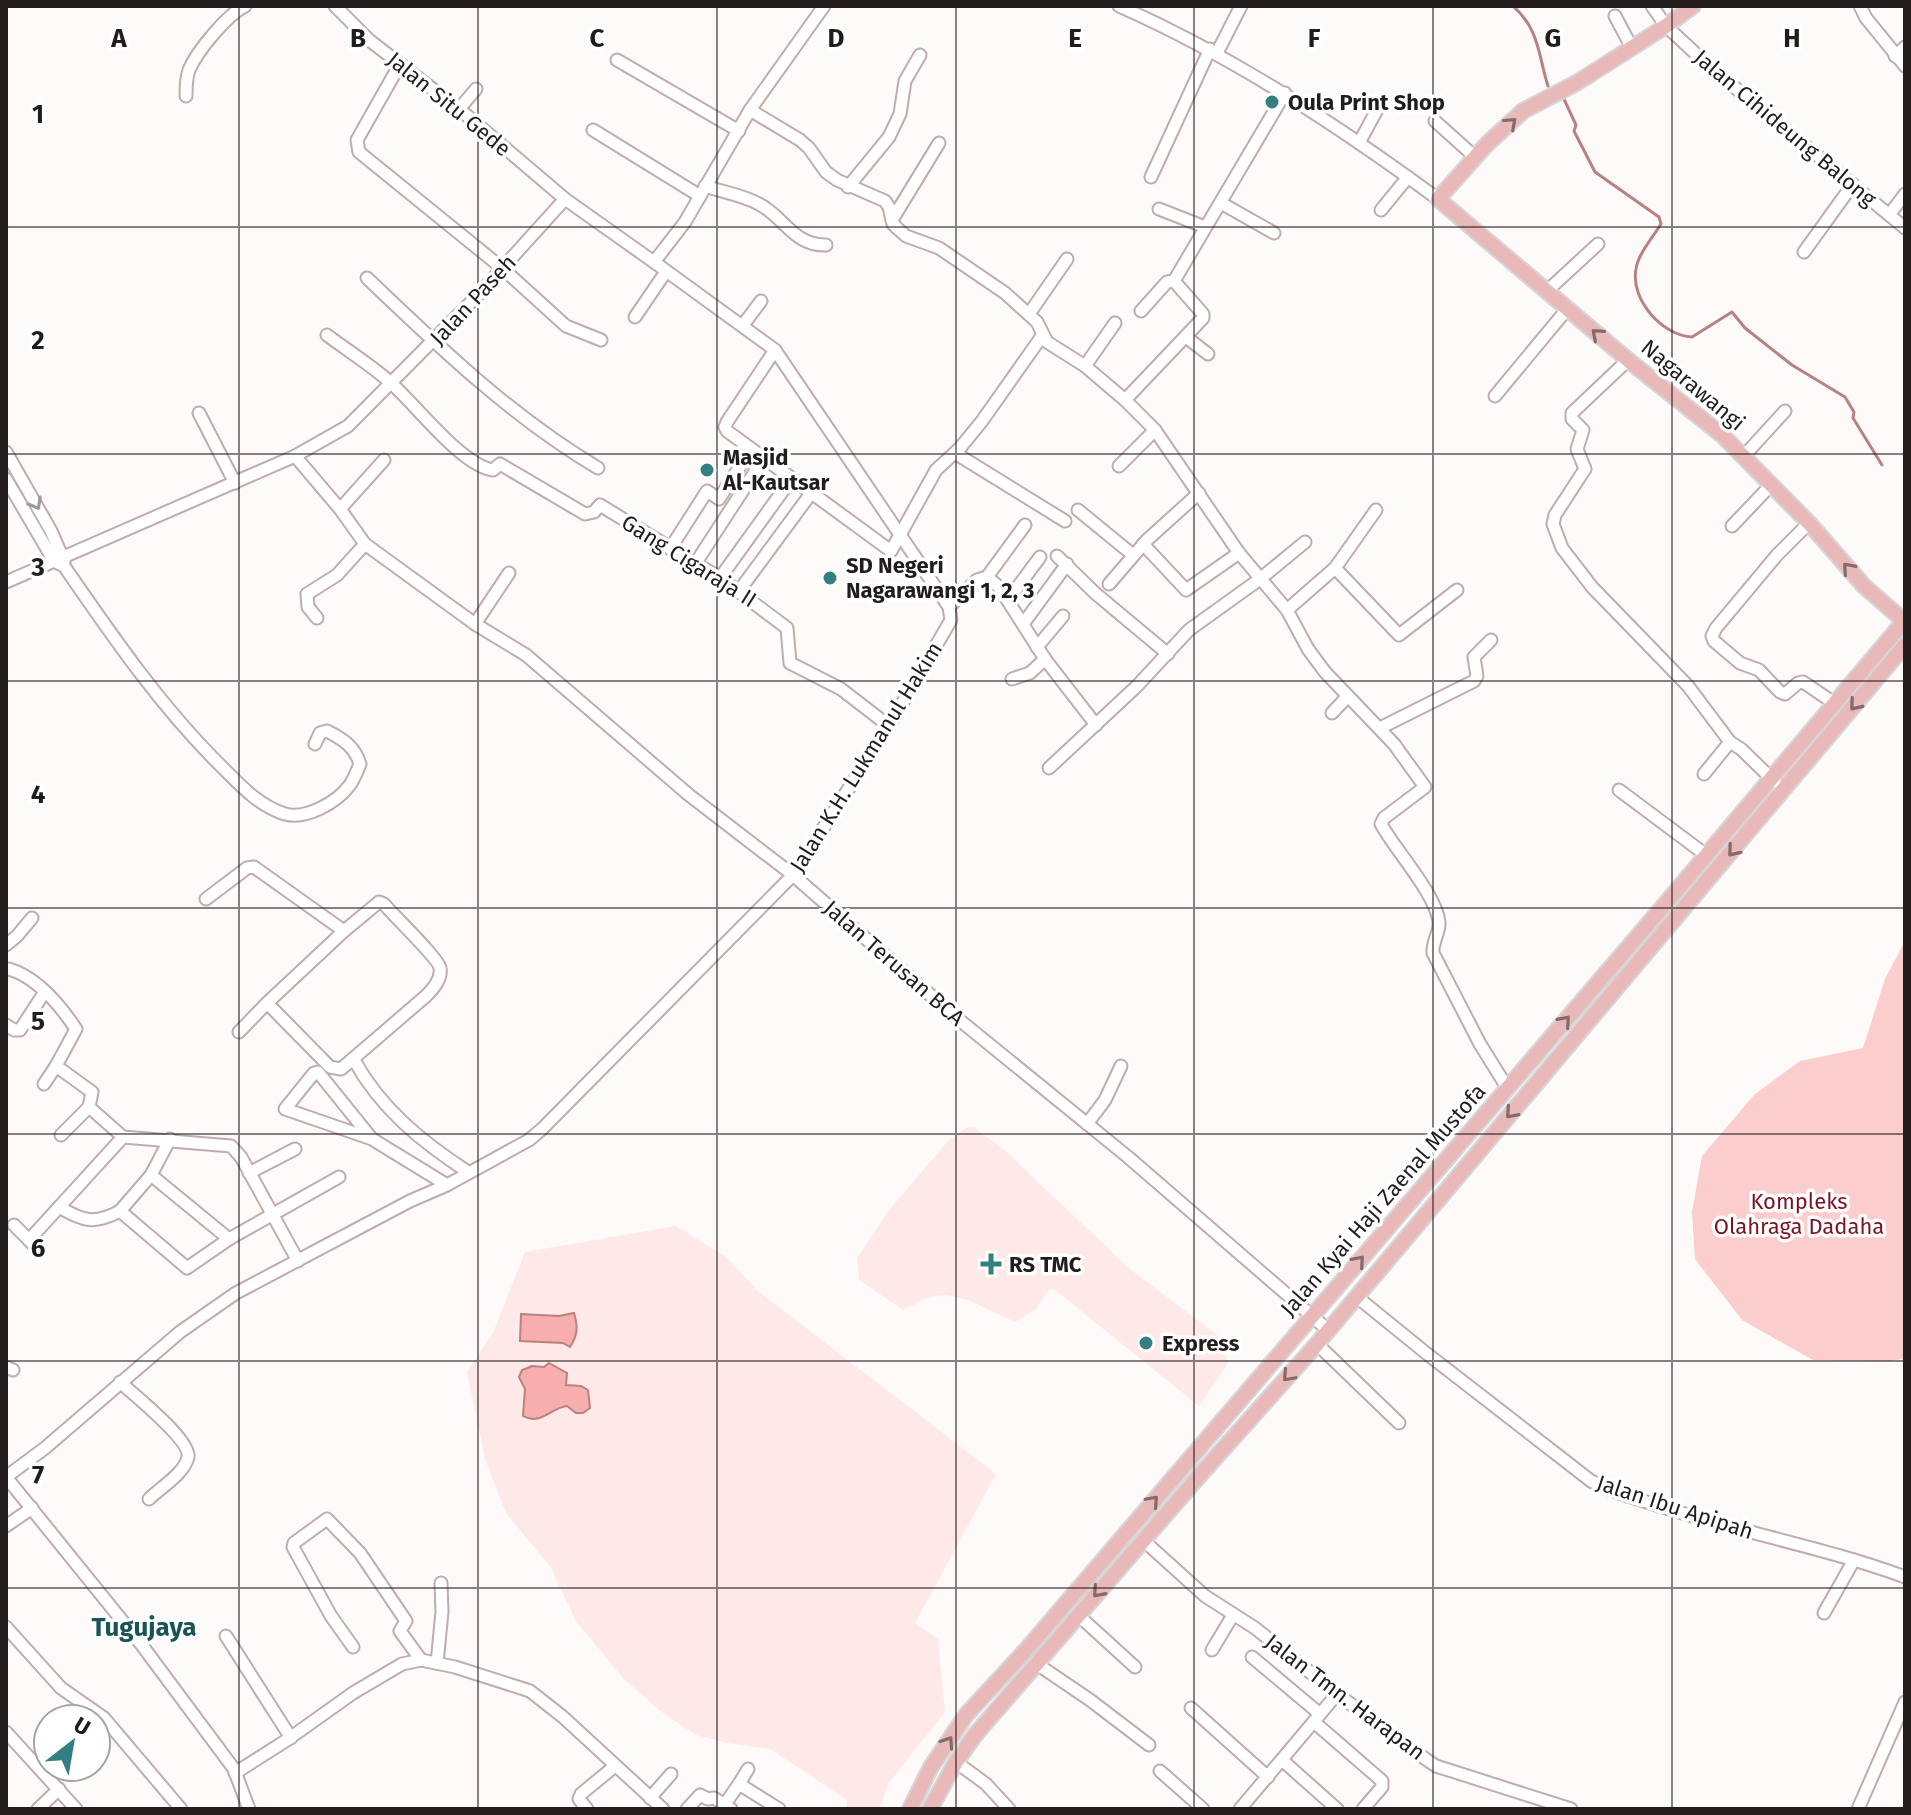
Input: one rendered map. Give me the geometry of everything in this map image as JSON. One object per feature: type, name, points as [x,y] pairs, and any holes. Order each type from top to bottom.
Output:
[{"type":"main road","points":[[1438,199],[1475,157],[1534,103],[1578,82],[1693,6]]},
{"type":"main road","name":"Nagarawangi","points":[[1438,199],[1722,435],[1809,523],[1904,631]]},
{"type":"main road","name":"Jalan Kyai Haji Zaenal Mustofa","points":[[910,1809],[931,1767],[966,1715],[1413,1200],[1834,703],[1904,631]]},
{"type":"main road","name":"Jalan Kyai Haji Zaenal Mustofa","points":[[930,1809],[956,1762],[993,1715],[1317,1344],[1669,929],[1783,791],[1904,631]]},
{"type":"main road","points":[[1655,916],[1669,929]]},
{"type":"main road","points":[[1538,1052],[1551,1066]]},
{"type":"main road","points":[[1413,1200],[1426,1212]]},
{"type":"main road","points":[[1187,1462],[1200,1475]]},
{"type":"main road","points":[[1118,1542],[1131,1554]]},
{"type":"main road","points":[[981,1700],[993,1715]]},
{"type":"street","points":[[186,96],[187,75],[193,63],[230,16],[245,6]]},
{"type":"street","name":"Jalan Situ Gede","points":[[335,6],[369,40],[459,109],[565,199]]},
{"type":"street","points":[[654,262],[685,222],[750,110],[824,6]]},
{"type":"street","points":[[1119,6],[1142,11],[1285,93],[1438,199]]},
{"type":"street","points":[[1151,177],[1213,51],[1241,6]]},
{"type":"street","name":"Jalan Cihideung Balong","points":[[1652,6],[1666,26],[1710,67],[1905,228]]},
{"type":"street","points":[[1860,6],[1905,66]]},
{"type":"street","points":[[1615,16],[1632,48]]},
{"type":"street","points":[[1895,56],[1905,47]]},
{"type":"street","points":[[848,187],[889,137],[900,114],[905,81],[920,55]]},
{"type":"street","points":[[617,60],[739,131]]},
{"type":"street","points":[[400,64],[357,140],[357,148],[370,163],[502,268],[566,326],[601,340]]},
{"type":"street","points":[[459,109],[476,89]]},
{"type":"street","points":[[1174,281],[1285,93]]},
{"type":"street","points":[[1359,143],[1379,106]]},
{"type":"street","points":[[750,110],[800,140],[826,172],[848,187],[885,201],[892,220],[906,236],[939,248],[1002,291],[1037,322],[1047,342],[1085,366],[1155,430],[1239,553],[1287,610],[1308,649],[1325,672],[1380,728],[1425,787],[1384,818],[1381,824],[1431,902],[1440,926],[1433,953],[1480,1044],[1508,1089]]},
{"type":"street","points":[[1435,121],[1475,157]]},
{"type":"street","points":[[593,130],[702,191],[761,205],[803,241],[826,245]]},
{"type":"street","points":[[892,220],[939,143]]},
{"type":"street","points":[[1381,210],[1408,177]]},
{"type":"street","points":[[1804,252],[1853,184]]},
{"type":"street","points":[[1889,215],[1905,194]]},
{"type":"street","points":[[565,199],[775,350],[949,607],[977,580],[987,577],[1025,525]]},
{"type":"street","name":"Jalan Paseh","points":[[6,582],[61,561],[295,456],[348,426],[434,342],[565,199]]},
{"type":"street","points":[[1221,203],[1274,233]]},
{"type":"street","points":[[1159,209],[1205,227]]},
{"type":"street","points":[[1547,291],[1598,244]]},
{"type":"street","points":[[1029,314],[1067,259]]},
{"type":"street","points":[[635,317],[665,273]]},
{"type":"street","points":[[367,278],[434,342],[534,427],[598,468]]},
{"type":"street","points":[[1141,311],[1167,282],[1174,281]]},
{"type":"street","points":[[1125,400],[1204,316],[1174,281]]},
{"type":"street","points":[[743,325],[761,301]]},
{"type":"street","points":[[1495,396],[1568,308]]},
{"type":"street","points":[[1085,366],[1115,323]]},
{"type":"street","points":[[327,335],[391,383]]},
{"type":"street","points":[[775,350],[725,427],[891,551],[936,470],[982,421],[1042,336]]},
{"type":"street","points":[[1186,337],[1208,354]]},
{"type":"street","points":[[1628,360],[1572,413],[1572,419],[1582,428],[1577,449],[1585,469],[1557,511],[1553,524],[1555,532],[1579,572],[1662,656],[1730,742],[1783,791]]},
{"type":"street","name":"Gang Cigaraja II","points":[[391,383],[454,446],[483,469],[493,470],[500,464],[585,514],[594,512],[600,505],[739,591],[787,628],[790,663],[841,689],[889,726]]},
{"type":"street","points":[[1743,457],[1785,411]]},
{"type":"street","points":[[199,413],[235,483]]},
{"type":"street","points":[[1119,466],[1155,430]]},
{"type":"street","points":[[670,549],[707,491],[719,499],[751,449]]},
{"type":"street","points":[[6,452],[61,561]]},
{"type":"street","points":[[955,453],[1065,521]]},
{"type":"street","name":"Jalan Terusan BCA","points":[[295,456],[365,544],[475,624],[526,655],[689,795],[793,875],[952,1014],[1087,1124],[1328,1330]]},
{"type":"street","points":[[695,564],[764,458]]},
{"type":"street","points":[[340,509],[384,460]]},
{"type":"street","points":[[720,578],[792,478]]},
{"type":"street","points":[[6,479],[152,691],[208,754],[254,799],[286,814],[300,816],[326,805],[349,786],[360,764],[356,752],[327,731],[320,733],[315,744]]},
{"type":"street","points":[[1732,526],[1771,485]]},
{"type":"street","points":[[739,591],[812,492]]},
{"type":"street","points":[[1109,584],[1143,544],[1199,493]]},
{"type":"street","points":[[1078,510],[1133,555]]},
{"type":"street","points":[[1287,610],[1335,568],[1376,510]]},
{"type":"street","points":[[1809,523],[1772,561],[1712,636],[1740,663],[1759,670],[1780,692],[1785,694],[1803,682],[1834,703]]},
{"type":"street","points":[[1049,768],[1189,630],[1305,542]]},
{"type":"street","points":[[317,618],[308,607],[305,596],[337,575],[365,544]]},
{"type":"street","points":[[1143,544],[1186,590],[1239,553]]},
{"type":"street","points":[[1008,600],[1040,557]]},
{"type":"street","points":[[1023,624],[1062,560],[1095,593],[1168,654]]},
{"type":"street","points":[[1335,568],[1399,635],[1457,590]]},
{"type":"street","points":[[475,624],[509,573]]},
{"type":"street","points":[[987,577],[1008,600],[1045,659],[1096,725]]},
{"type":"street","name":"Jalan K.H. Lukmanul Hakim","points":[[6,1477],[45,1448],[180,1332],[236,1293],[410,1201],[447,1185],[529,1140],[542,1129],[793,875],[889,726],[949,625],[949,607]]},
{"type":"street","points":[[1037,647],[1063,616]]},
{"type":"street","points":[[1380,728],[1474,681],[1477,676],[1474,657],[1491,640]]},
{"type":"street","points":[[1297,656],[1308,649]]},
{"type":"street","points":[[1012,679],[1030,673],[1045,659]]},
{"type":"street","points":[[1332,713],[1348,696]]},
{"type":"street","points":[[1704,774],[1730,742]]},
{"type":"street","points":[[1619,790],[1706,855]]},
{"type":"street","points":[[206,899],[244,870],[254,867],[344,931]]},
{"type":"street","points":[[239,1032],[267,1003],[374,904],[382,903],[440,964],[437,984],[426,996],[341,1069],[330,1067],[267,1003]]},
{"type":"street","points":[[6,945],[32,918]]},
{"type":"street","points":[[9,969],[29,977],[76,1029],[44,1084]]},
{"type":"street","points":[[6,1025],[20,1030],[44,993]]},
{"type":"street","points":[[354,1060],[379,1098],[403,1124],[428,1146],[468,1172]]},
{"type":"street","points":[[56,1066],[92,1092],[89,1107],[61,1135]]},
{"type":"street","points":[[1087,1124],[1105,1100],[1121,1066]]},
{"type":"street","points":[[372,1139],[318,1072],[285,1109],[372,1139],[447,1185]]},
{"type":"street","points":[[89,1107],[123,1137],[231,1146],[241,1157],[298,1261]]},
{"type":"street","points":[[336,1128],[349,1112]]},
{"type":"street","points":[[29,1240],[123,1137]]},
{"type":"street","points":[[59,1207],[88,1221],[109,1217],[120,1211],[151,1175],[170,1139]]},
{"type":"street","points":[[249,1173],[295,1149]]},
{"type":"street","points":[[151,1175],[229,1239]]},
{"type":"street","points":[[120,1211],[187,1268],[229,1239],[339,1177]]},
{"type":"street","points":[[14,1225],[38,1250]]},
{"type":"street","name":"Jalan Ibu Apipah","points":[[1357,1297],[1437,1363],[1599,1485],[1710,1522],[1854,1560],[1905,1577]]},
{"type":"street","points":[[1317,1344],[1399,1423]]},
{"type":"street","points":[[120,1382],[187,1448],[184,1466],[149,1499]]},
{"type":"street","points":[[6,1477],[141,1644],[235,1773],[249,1809]]},
{"type":"street","points":[[6,1526],[32,1508]]},
{"type":"street","points":[[353,1647],[331,1616],[293,1547],[294,1543],[327,1519],[360,1553],[406,1621],[400,1631],[421,1660]]},
{"type":"street","name":"Jalan Tmn. Harapan","points":[[1143,1540],[1194,1588],[1255,1628],[1337,1694],[1436,1766],[1571,1809]]},
{"type":"street","points":[[1824,1613],[1854,1560]]},
{"type":"street","points":[[437,1663],[442,1612],[441,1583]]},
{"type":"street","points":[[1078,1615],[1135,1667]]},
{"type":"street","points":[[1212,1650],[1233,1615]]},
{"type":"street","points":[[6,1627],[61,1688],[104,1718],[181,1809]]},
{"type":"street","points":[[226,1636],[291,1738]]},
{"type":"street","points":[[1252,1657],[1382,1781],[1382,1787],[1363,1809]]},
{"type":"street","points":[[235,1773],[291,1738],[353,1693],[402,1664],[421,1660],[526,1690],[563,1717],[663,1809]]},
{"type":"street","points":[[1037,1664],[1149,1745]]},
{"type":"street","points":[[1240,1809],[1337,1694]]},
{"type":"street","points":[[1858,1809],[1905,1702]]},
{"type":"street","points":[[1191,1708],[1268,1777]]},
{"type":"street","points":[[6,1732],[76,1809]]},
{"type":"street","points":[[1282,1760],[1337,1809]]},
{"type":"street","points":[[956,1762],[986,1784],[1009,1809]]},
{"type":"street","points":[[587,1809],[579,1799],[581,1794],[615,1766]]},
{"type":"street","points":[[687,1809],[698,1795],[714,1798],[728,1807],[748,1769]]},
{"type":"street","points":[[1160,1771],[1203,1809]]},
{"type":"street","points":[[650,1798],[671,1774]]},
{"type":"street","points":[[739,1784],[779,1809]]},
{"type":"street","points":[[38,1809],[59,1789]]},
{"type":"shaded area","name":"RS TMC","points":[[973,1127],[1001,1147],[1131,1270],[1217,1335],[1228,1363],[1199,1406],[1055,1290],[1049,1289],[1036,1309],[1015,1322],[968,1300],[945,1295],[929,1297],[903,1310],[859,1280],[857,1258],[889,1210],[948,1141],[966,1128]]},
{"type":"shaded area","points":[[676,1226],[726,1257],[759,1292],[996,1474],[915,1623],[938,1639],[945,1712],[889,1783],[879,1809],[846,1809],[847,1800],[770,1749],[696,1735],[659,1710],[623,1678],[576,1621],[550,1566],[506,1513],[485,1459],[467,1372],[493,1333],[525,1252]]},
{"type":"shaded area","points":[[574,1313],[576,1330],[570,1347],[563,1343],[520,1341],[521,1314],[559,1316]]},
{"type":"shaded area","points":[[549,1363],[567,1373],[566,1385],[588,1390],[590,1408],[576,1413],[567,1406],[540,1418],[523,1416],[525,1389],[519,1377],[522,1370],[532,1366],[544,1367]]},
{"type":"green space","name":"Kompleks Olahraga Dadaha","points":[[1905,941],[1905,1358],[1891,1361],[1813,1360],[1742,1320],[1695,1259],[1692,1212],[1702,1156],[1754,1095],[1800,1061],[1863,1048],[1885,979]]},
{"type":"waterway","points":[[1513,6],[1528,24],[1537,43],[1548,86]]},
{"type":"waterway","points":[[1563,97],[1576,125],[1574,131],[1595,172],[1659,217],[1661,224],[1637,263],[1635,281],[1643,304],[1651,314],[1670,330],[1692,337],[1732,312],[1745,328],[1792,365],[1845,397],[1854,412],[1853,418],[1882,465]]},
{"type":"place","name":"Oula Print Shop","points":[[1272,102]]},
{"type":"place","name":"Masjid Al-Kautsar","points":[[707,470]]},
{"type":"place","name":"SD Negeri Nagarawangi 1, 2, 3","points":[[830,578]]},
{"type":"place","name":"RS TMC","points":[[991,1264]]},
{"type":"place","name":"Express","points":[[1146,1343]]},
{"type":"district","name":"Tugujaya","points":[[144,1627]]}]
